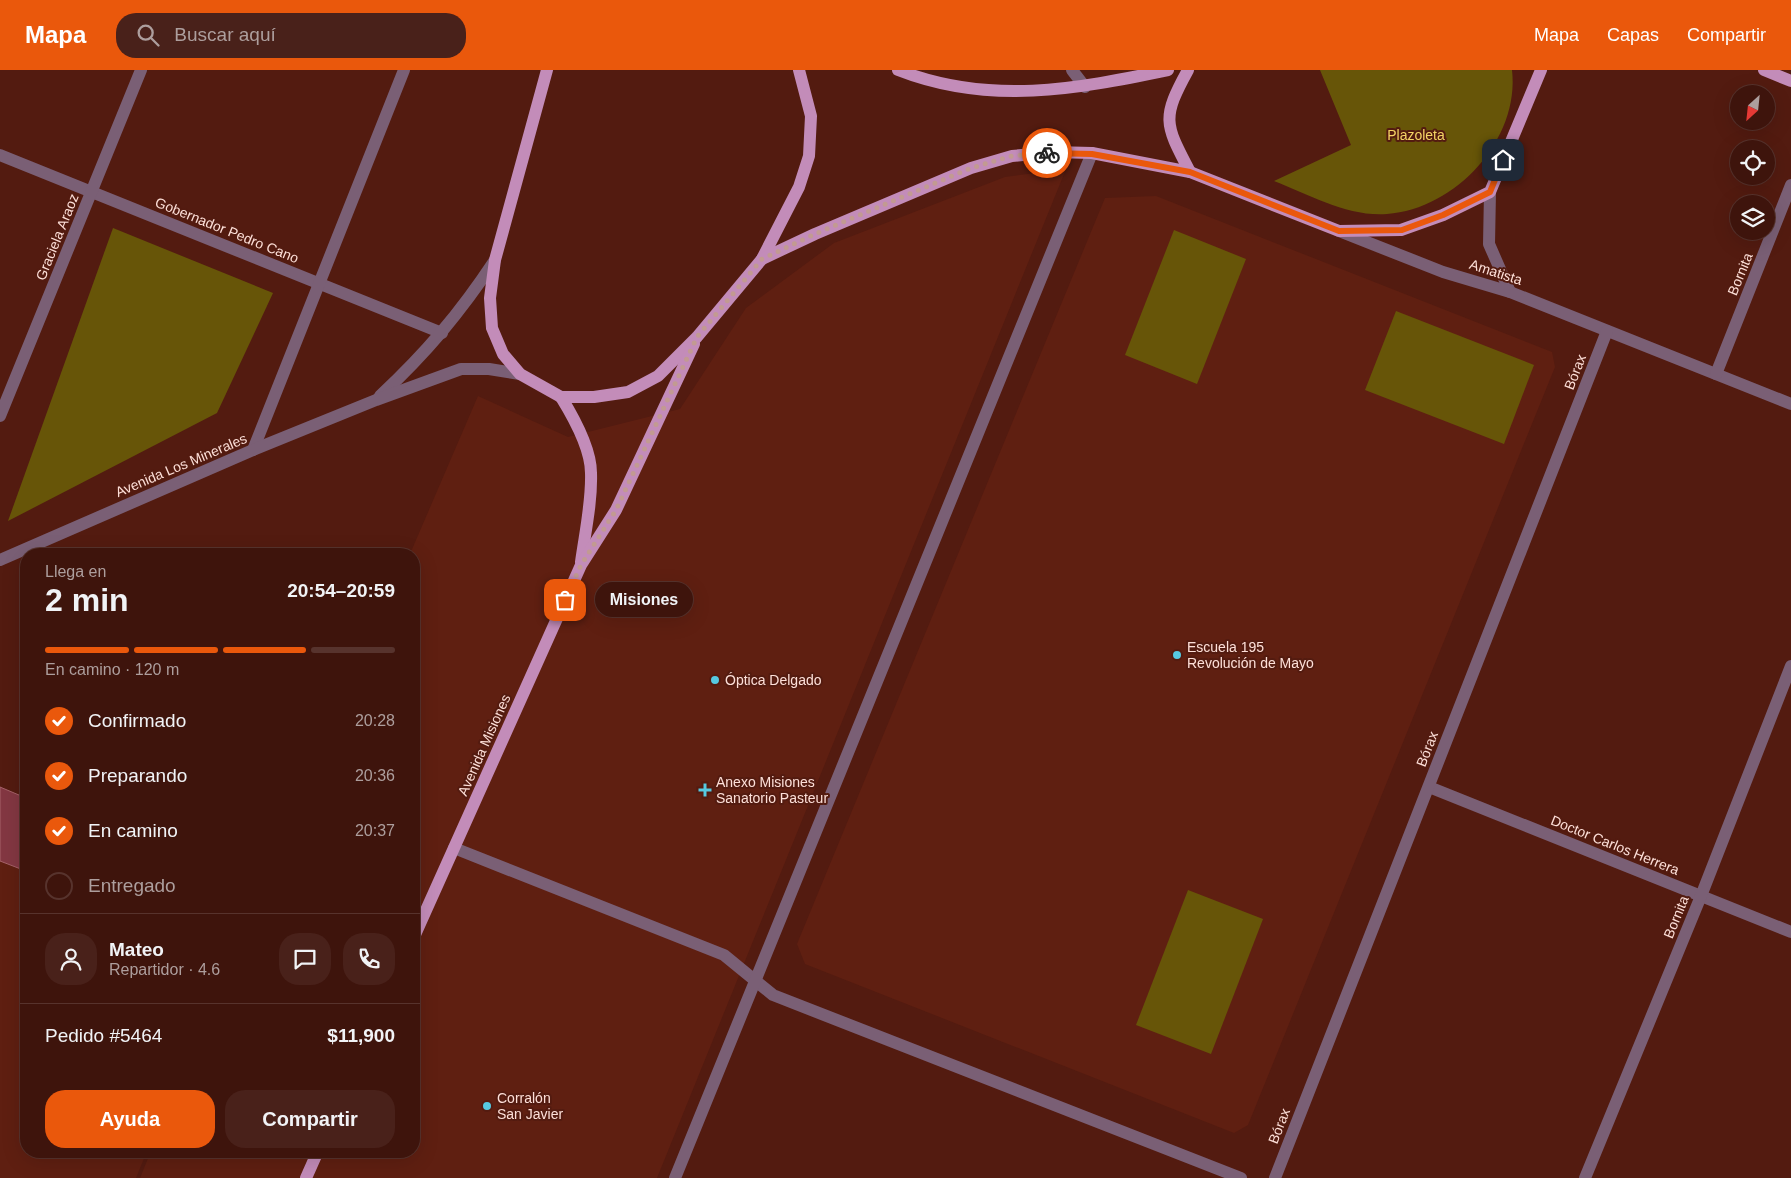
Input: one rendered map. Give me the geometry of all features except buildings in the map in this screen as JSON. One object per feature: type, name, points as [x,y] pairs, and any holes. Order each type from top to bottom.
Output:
[{"type":"main road","points":[[547,70],[495,260],[490,298],[492,328],[503,354],[520,374],[561,398],[594,397],[628,392],[658,376],[697,337],[762,259],[799,187],[809,156],[811,116],[799,70]]},
{"type":"main road","points":[[898,70],[914,76],[971,89],[1009,92],[1085,87],[1168,70]]},
{"type":"main road","points":[[1188,70],[1171,99],[1169,118],[1172,136],[1190,172]]},
{"type":"main road","points":[[1764,70],[1791,81]]},
{"type":"main road","points":[[1339,231],[1402,230],[1443,215],[1490,192],[1537,73]]},
{"type":"main road","name":"Amatista","points":[[762,259],[815,234],[971,168],[1012,156],[1053,152],[1092,154],[1190,172],[1339,231]]},
{"type":"main road","name":"Avenida Misiones","points":[[420,924],[581,565],[616,510],[697,337]]},
{"type":"main road","name":"Avenida Misiones","points":[[561,398],[574,418],[584,440],[592,472],[581,565]]},
{"type":"main road","points":[[306,1178],[315,1158]]},
{"type":"street","name":"Graciela Araoz","points":[[0,416],[141,70]]},
{"type":"street","points":[[253,450],[404,70]]},
{"type":"street","points":[[1072,70],[1085,87]]},
{"type":"street","points":[[675,1178],[1092,154]]},
{"type":"street","name":"Gobernador Pedro Cano","points":[[0,155],[442,332]]},
{"type":"street","name":"Bornita","points":[[1716,374],[1791,185]]},
{"type":"street","points":[[1490,192],[1489,244],[1510,292]]},
{"type":"street","name":"Amatista","points":[[1339,231],[1443,272],[1510,292],[1791,404]]},
{"type":"street","name":"Avenida Los Minerales","points":[[376,400],[421,358],[466,304],[495,260]]},
{"type":"street","name":"Bórax","points":[[1275,1178],[1607,330]]},
{"type":"street","name":"Avenida Los Minerales","points":[[28,548],[253,450],[376,400],[461,370],[489,369],[520,374]]},
{"type":"street","name":"Avenida Los Minerales","points":[[0,560],[20,551]]},
{"type":"street","name":"Bornita","points":[[1586,1178],[1701,896],[1791,666]]},
{"type":"street","name":"Doctor Carlos Herrera","points":[[1428,787],[1791,932]]},
{"type":"street","points":[[454,848],[724,955],[756,979],[773,995],[1241,1178]]},
{"type":"shaded area","points":[[1066,169],[657,1178],[140,1178],[148,1158],[420,1158],[420,548],[413,548],[478,396],[568,437],[680,409],[746,308],[834,243],[1005,177]]},
{"type":"shaded area","name":"Escuela 195 Revolución de Mayo","points":[[1156,196],[1552,352],[1555,367],[1248,1125],[1234,1133],[805,964],[797,944],[1105,198]]},
{"type":"shaded area","points":[[0,787],[20,795],[20,1158],[144,1158],[136,1178],[0,1178]]},
{"type":"green space","name":"Plazoleta","points":[[1320,70],[1512,70],[1512,96],[1506,121],[1494,145],[1478,166],[1459,184],[1437,199],[1413,209],[1387,214],[1372,214],[1329,204],[1274,181],[1351,145]]},
{"type":"green space","points":[[113,228],[273,293],[217,413],[8,521]]},
{"type":"green space","points":[[1174,230],[1246,259],[1197,384],[1125,355]]},
{"type":"green space","points":[[1396,311],[1534,365],[1504,444],[1365,390]]},
{"type":"green space","points":[[1188,890],[1263,919],[1211,1054],[1136,1025]]},
{"type":"way so far","points":[[565,600],[581,565],[616,510],[697,337],[762,259],[815,234],[971,168],[1012,156],[1047,153]]},
{"type":"place","name":"Misiones","points":[[565,600]]},
{"type":"place","name":"Escuela 195 Revolución de Mayo","points":[[1177,655]]},
{"type":"place","name":"Óptica Delgado","points":[[715,680]]},
{"type":"place","name":"Anexo Misiones Sanatorio Pasteur","points":[[705,790]]},
{"type":"place","name":"Corralón San Javier","points":[[487,1106]]},
{"type":"route","points":[[1047,153],[1092,154],[1190,172],[1339,231],[1402,230],[1443,215],[1490,192],[1503,160]]}]
